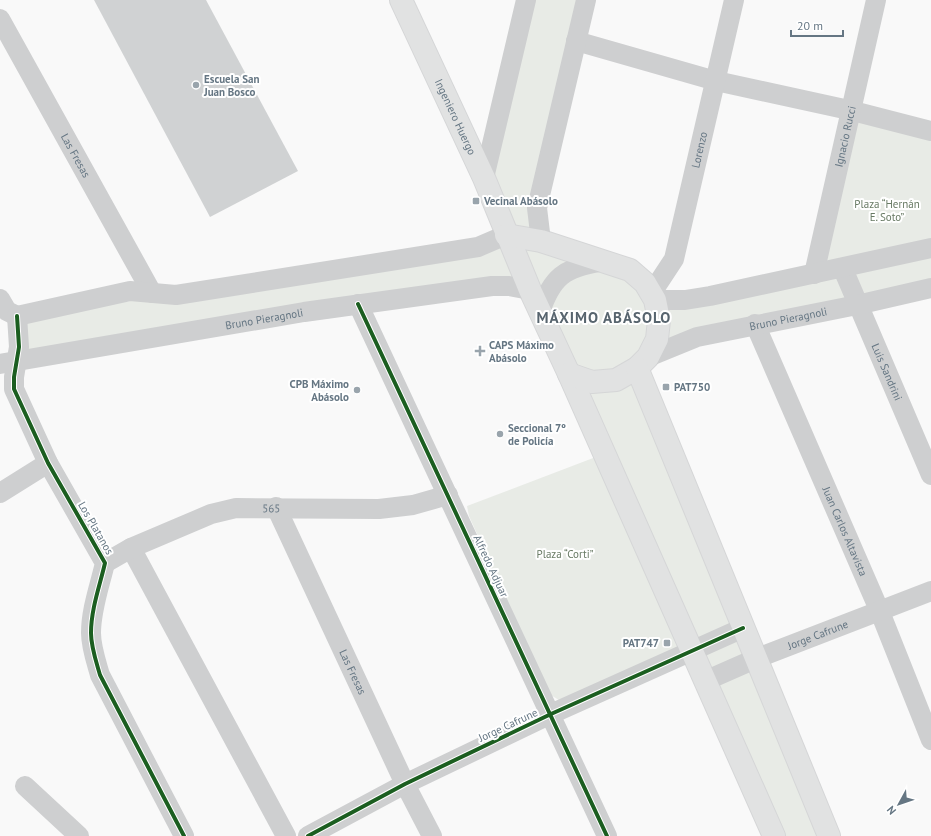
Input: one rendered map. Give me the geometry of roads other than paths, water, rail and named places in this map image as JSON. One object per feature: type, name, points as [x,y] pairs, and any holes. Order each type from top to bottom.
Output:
[{"type":"main road","name":"Ingeniero Huergo","points":[[401,0],[484,178],[506,235],[540,312]]},
{"type":"main road","points":[[506,235],[541,241],[600,262],[630,270],[645,283],[653,297],[659,320],[657,339],[643,363],[616,380],[592,382],[569,374]]},
{"type":"main road","points":[[540,312],[774,836]]},
{"type":"main road","points":[[643,363],[743,628],[829,836]]},
{"type":"street","points":[[484,178],[526,0]]},
{"type":"street","points":[[541,241],[536,208],[586,0]]},
{"type":"street","name":"Lorenzo","points":[[653,297],[674,259],[734,0]]},
{"type":"street","name":"Ignacio Rucci","points":[[814,274],[849,110],[876,0]]},
{"type":"street","name":"Las Fresas","points":[[0,19],[152,292]]},
{"type":"street","points":[[576,41],[716,81],[849,110],[931,131]]},
{"type":"street","points":[[0,299],[7,311],[17,316],[130,291],[176,295],[470,248],[506,235]]},
{"type":"street","points":[[653,297],[685,300],[710,296],[842,269],[931,248]]},
{"type":"street","points":[[540,312],[547,292],[560,276],[579,265],[600,262]]},
{"type":"street","name":"Luis Sandrini","points":[[842,269],[931,475]]},
{"type":"street","name":"Bruno Pieragnoli","points":[[8,363],[358,304],[492,286],[509,286],[530,290]]},
{"type":"street","name":"Bruno Pieragnoli","points":[[643,363],[696,337],[755,324],[857,305],[931,288]]},
{"type":"street","name":"Alfredo Adjuar","points":[[358,304],[551,714],[602,833]]},
{"type":"street","name":"Los Platanos","points":[[17,316],[19,347],[8,363],[14,377],[14,390],[48,463],[105,563],[93,614],[91,632],[93,651],[100,675],[184,836]]},
{"type":"street","name":"Juan Carlos Altavista","points":[[755,324],[880,612],[931,740]]},
{"type":"street","points":[[0,493],[48,463]]},
{"type":"street","name":"565","points":[[105,563],[131,548],[211,514],[236,508],[276,507],[379,509],[413,505],[448,495]]},
{"type":"street","name":"Las Fresas","points":[[276,507],[405,784],[432,836]]},
{"type":"street","points":[[131,548],[286,836]]},
{"type":"street","name":"Jorge Cafrune","points":[[705,681],[756,659],[931,591]]},
{"type":"street","name":"Jorge Cafrune","points":[[308,836],[405,784],[551,714],[743,628]]},
{"type":"street","points":[[25,786],[79,836]]},
{"type":"place","name":"Escuela San Juan Bosco","points":[[196,85]]},
{"type":"place","name":"Vecinal Abásolo","points":[[476,201]]},
{"type":"place","name":"CAPS Máximo Abásolo","points":[[480,351]]},
{"type":"place","name":"PAT750","points":[[666,387]]},
{"type":"place","name":"CPB Máximo Abásolo","points":[[357,390]]},
{"type":"place","name":"Seccional 7º de Policía","points":[[500,434]]},
{"type":"place","name":"PAT747","points":[[667,643]]},
{"type":"district","name":"MÁXIMO ABÁSOLO","points":[[604,318]]},
{"type":"park label","name":"Plaza “Hernán E. Soto”","points":[[887,210]]},
{"type":"park label","name":"Plaza “Corti”","points":[[565,554]]}]
